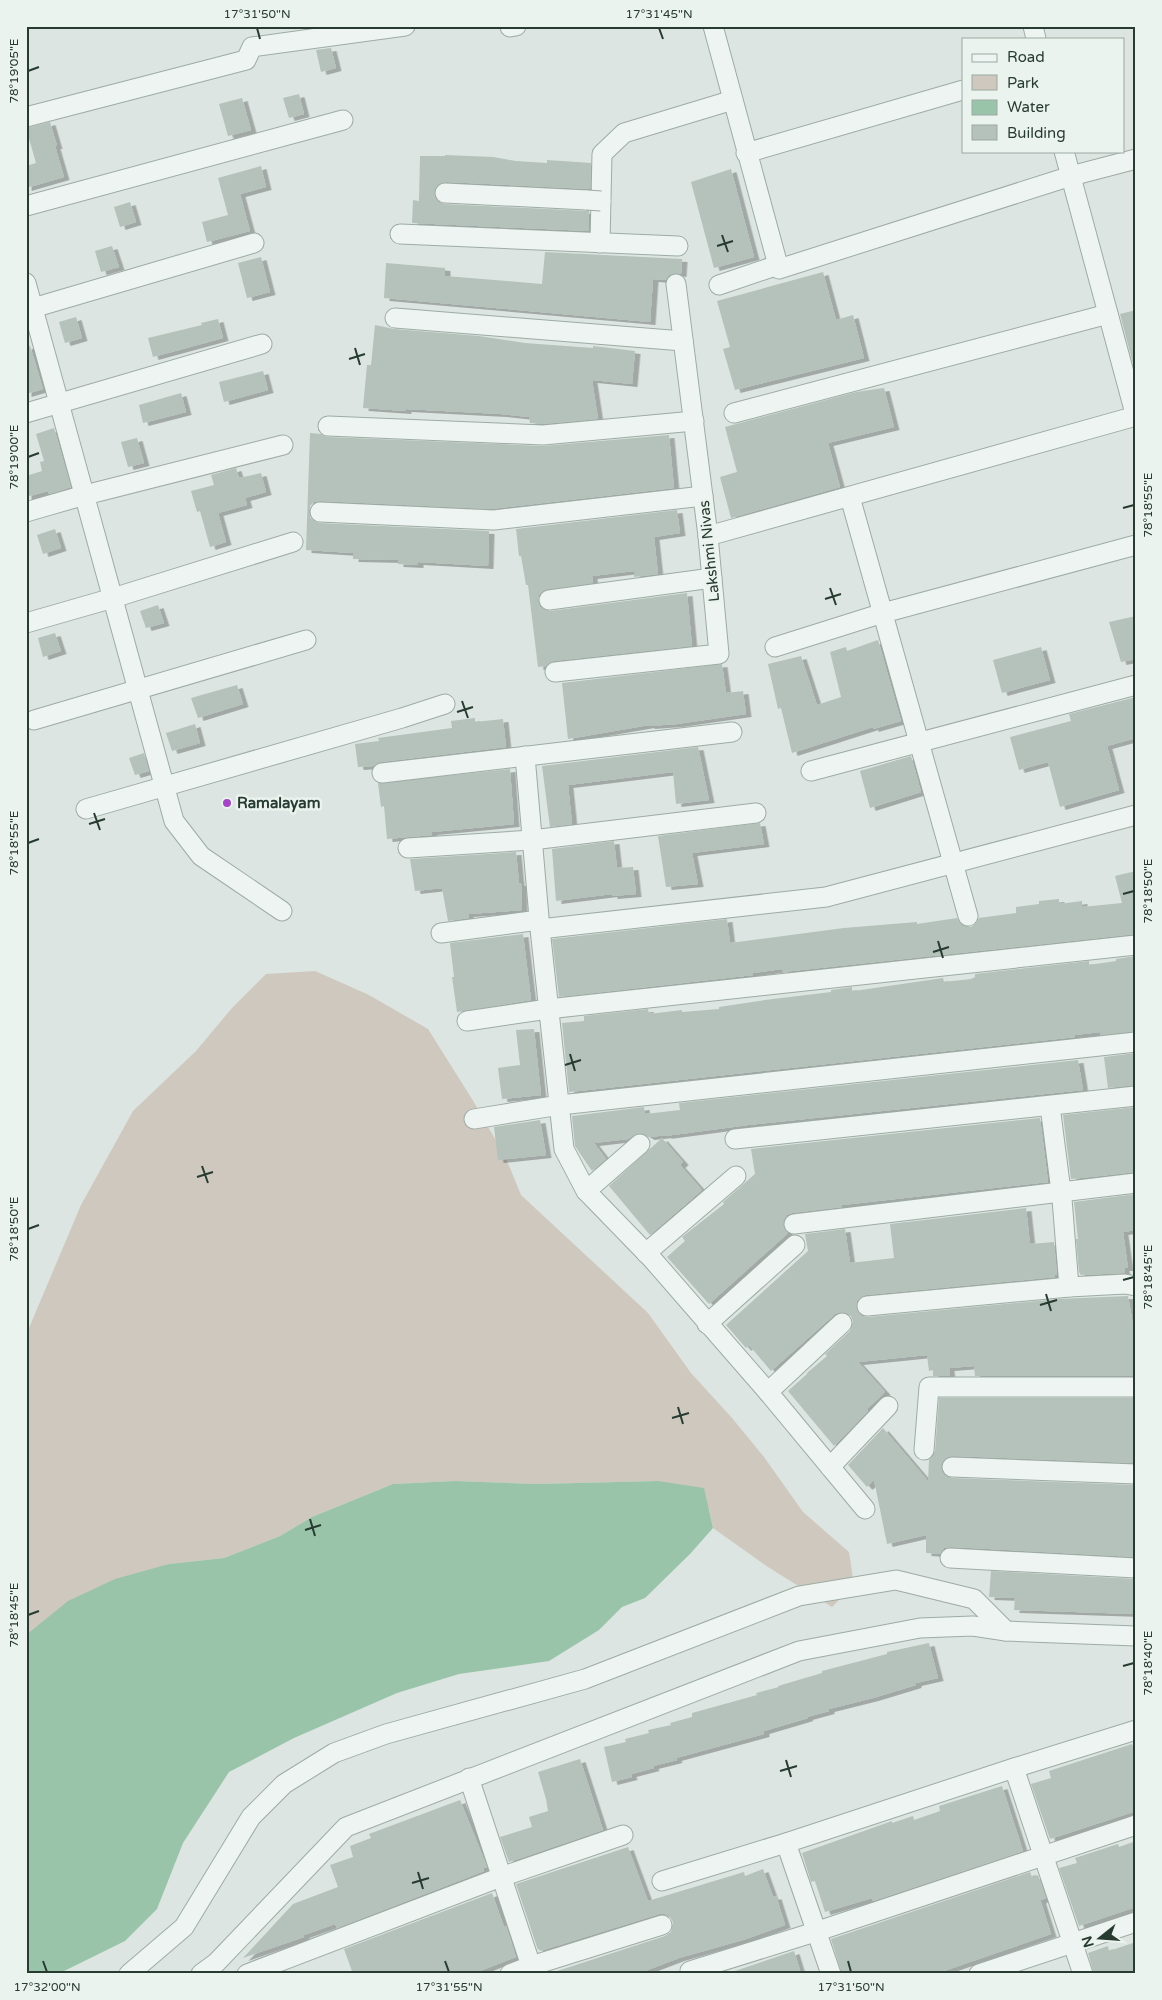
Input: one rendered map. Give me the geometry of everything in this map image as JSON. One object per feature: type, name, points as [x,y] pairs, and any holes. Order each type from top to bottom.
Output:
[{"type":"street","points":[[26,117],[246,60],[252,47],[286,34],[405,26]]},
{"type":"street","points":[[713,26],[779,269],[1071,176],[1136,159]]},
{"type":"street","points":[[746,153],[962,90]]},
{"type":"street","points":[[600,243],[602,154],[624,133],[733,100]]},
{"type":"street","points":[[26,206],[343,120]]},
{"type":"street","points":[[708,536],[1136,416],[1064,152]]},
{"type":"street","points":[[445,193],[594,200]]},
{"type":"street","points":[[400,234],[678,246]]},
{"type":"street","points":[[30,309],[254,243]]},
{"type":"street","points":[[719,285],[778,265]]},
{"type":"street","points":[[26,283],[30,309],[85,495],[174,820],[201,856],[282,911]]},
{"type":"street","name":"Lakshmi Nivas","points":[[555,672],[719,654],[708,536],[676,284]]},
{"type":"street","points":[[734,413],[1108,314]]},
{"type":"street","points":[[395,318],[683,341]]},
{"type":"street","points":[[26,413],[262,344]]},
{"type":"street","points":[[328,426],[543,435],[694,422]]},
{"type":"street","points":[[26,512],[85,495],[283,445]]},
{"type":"street","points":[[320,512],[494,520],[703,496]]},
{"type":"street","points":[[850,497],[968,916]]},
{"type":"street","points":[[26,623],[293,542]]},
{"type":"street","points":[[775,647],[883,613],[1136,545]]},
{"type":"street","points":[[549,600],[712,578]]},
{"type":"street","points":[[34,720],[306,640]]},
{"type":"street","points":[[811,771],[1136,685]]},
{"type":"street","points":[[86,809],[445,704]]},
{"type":"street","points":[[382,773],[732,732]]},
{"type":"street","points":[[525,756],[539,925],[564,1149],[586,1191],[646,1253],[768,1392],[865,1510]]},
{"type":"street","points":[[408,848],[532,840],[756,812]]},
{"type":"street","points":[[441,933],[826,897],[1136,815]]},
{"type":"street","points":[[467,1021],[548,1010],[1136,945]]},
{"type":"street","points":[[474,1119],[560,1105],[1136,1042]]},
{"type":"street","points":[[735,1139],[1136,1096]]},
{"type":"street","points":[[1050,1106],[1061,1192],[1069,1287]]},
{"type":"street","points":[[586,1191],[640,1144]]},
{"type":"street","points":[[646,1253],[736,1176]]},
{"type":"street","points":[[794,1224],[1136,1183]]},
{"type":"street","points":[[707,1324],[794,1245]]},
{"type":"street","points":[[867,1306],[1069,1287],[1125,1284],[1136,1286]]},
{"type":"street","points":[[768,1392],[842,1322]]},
{"type":"street","points":[[924,1450],[928,1387],[1136,1387]]},
{"type":"street","points":[[830,1467],[888,1406]]},
{"type":"street","points":[[952,1467],[1136,1474]]},
{"type":"street","points":[[950,1558],[1136,1568]]},
{"type":"street","points":[[129,1974],[184,1927],[251,1817],[284,1784],[334,1753],[386,1734],[585,1679],[799,1596],[896,1580],[974,1599],[1006,1631]]},
{"type":"street","points":[[212,1970],[346,1827],[799,1651],[920,1628],[973,1626],[1006,1631],[1136,1636]]},
{"type":"street","points":[[662,1881],[1136,1730]]},
{"type":"street","points":[[1014,1768],[1083,1974]]},
{"type":"street","points":[[469,1778],[532,1970]]},
{"type":"street","points":[[690,1971],[815,1932],[1136,1826]]},
{"type":"street","points":[[247,1974],[501,1877],[623,1835]]},
{"type":"street","points":[[786,1843],[831,1974]]},
{"type":"street","points":[[979,1974],[1136,1922]]},
{"type":"street","points":[[510,1974],[532,1970],[662,1925]]},
{"type":"green space","points":[[315,971],[369,995],[428,1029],[505,1156],[521,1195],[648,1313],[691,1373],[764,1457],[803,1512],[849,1552],[854,1585],[832,1607],[768,1567],[713,1528],[709,1509],[658,1481],[536,1484],[455,1481],[393,1484],[312,1517],[280,1536],[224,1558],[169,1564],[26,1635],[26,1335],[81,1205],[133,1111],[196,1051],[232,1008],[266,974]]},
{"type":"water","points":[[455,1481],[536,1484],[658,1481],[704,1488],[713,1528],[690,1554],[645,1598],[622,1607],[599,1630],[549,1661],[459,1674],[397,1693],[294,1738],[229,1772],[183,1843],[157,1909],[125,1941],[58,1974],[26,1974],[26,1635],[68,1601],[115,1579],[169,1564],[224,1558],[280,1536],[312,1517],[393,1484]]},
{"type":"building","points":[[331,48],[336,68],[321,72],[316,50]]},
{"type":"building","points":[[299,94],[304,114],[289,118],[283,98]]},
{"type":"building","points":[[242,98],[251,130],[228,136],[219,104]]},
{"type":"building","points":[[50,122],[64,177],[26,188],[26,166],[36,163],[26,128]]},
{"type":"building","points":[[420,156],[493,157],[547,163],[547,160],[591,163],[590,189],[446,182],[436,187],[434,193],[439,202],[444,204],[589,211],[589,231],[412,223],[413,200],[419,201]]},
{"type":"building","points":[[261,166],[266,187],[240,194],[250,231],[207,242],[202,222],[228,215],[218,178]]},
{"type":"building","points":[[731,169],[754,257],[714,268],[691,182]]},
{"type":"building","points":[[130,202],[136,222],[120,227],[114,207]]},
{"type":"building","points":[[112,246],[119,267],[101,272],[95,251]]},
{"type":"building","points":[[545,252],[682,259],[681,274],[674,273],[669,275],[666,280],[653,279],[650,322],[384,298],[386,263],[445,268],[445,276],[542,284]]},
{"type":"building","points":[[261,257],[270,292],[247,298],[238,263]]},
{"type":"building","points":[[823,272],[836,320],[853,315],[864,358],[735,390],[723,349],[730,347],[717,301]]},
{"type":"building","points":[[1136,310],[1136,368],[1134,368],[1120,314]]},
{"type":"building","points":[[76,317],[82,338],[65,343],[59,322]]},
{"type":"building","points":[[218,319],[223,338],[153,357],[148,338],[202,325],[201,323]]},
{"type":"building","points":[[375,325],[394,329],[479,336],[525,343],[593,348],[593,346],[635,351],[632,384],[592,380],[598,419],[543,424],[530,423],[529,417],[501,414],[363,408],[367,365],[371,365]]},
{"type":"building","points":[[26,346],[30,346],[43,389],[26,394]]},
{"type":"building","points":[[263,371],[268,390],[224,402],[219,382]]},
{"type":"building","points":[[884,388],[894,427],[828,443],[840,487],[731,518],[720,477],[737,472],[725,427],[856,392]]},
{"type":"building","points":[[181,393],[186,412],[143,423],[139,405]]},
{"type":"building","points":[[54,428],[71,487],[49,494],[48,491],[26,497],[26,476],[42,471],[40,462],[44,461],[36,434]]},
{"type":"building","points":[[310,433],[328,437],[543,446],[669,435],[674,488],[490,509],[314,502],[310,506],[310,517],[319,523],[489,531],[488,566],[418,562],[418,565],[398,564],[398,560],[353,559],[353,553],[306,550]]},
{"type":"building","points":[[137,438],[144,463],[128,467],[121,442]]},
{"type":"building","points":[[236,468],[239,478],[261,473],[266,492],[245,498],[247,505],[218,513],[226,542],[210,547],[200,511],[197,512],[191,491],[214,485],[211,475]]},
{"type":"building","points":[[677,510],[680,533],[654,537],[658,574],[634,577],[634,571],[592,576],[593,583],[543,591],[539,595],[538,601],[540,607],[550,611],[687,593],[692,646],[554,661],[546,666],[538,667],[528,585],[526,585],[521,556],[519,556],[516,529]]},
{"type":"building","points":[[55,529],[61,548],[43,554],[37,535]]},
{"type":"building","points":[[158,605],[164,623],[146,628],[140,611]]},
{"type":"building","points":[[1136,616],[1136,659],[1121,662],[1109,622]]},
{"type":"building","points":[[55,633],[61,651],[43,657],[38,638]]},
{"type":"building","points":[[878,640],[901,721],[873,729],[873,727],[792,753],[781,708],[778,709],[768,664],[801,656],[817,705],[841,697],[830,652],[846,647],[847,651]]},
{"type":"building","points":[[1041,647],[1050,680],[1002,693],[993,660]]},
{"type":"building","points":[[722,664],[726,693],[743,691],[746,714],[677,724],[649,725],[568,739],[562,683]]},
{"type":"building","points":[[237,685],[243,704],[198,718],[191,698]]},
{"type":"building","points":[[1136,697],[1136,738],[1107,746],[1119,790],[1060,807],[1048,762],[1019,770],[1010,737],[1071,721],[1069,714]]},
{"type":"building","points":[[475,718],[475,722],[503,719],[506,747],[381,762],[373,766],[358,767],[355,744],[379,741],[378,738],[452,728],[451,721]]},
{"type":"building","points":[[195,724],[200,743],[172,751],[166,733]]},
{"type":"building","points":[[698,747],[709,800],[676,804],[673,772],[568,785],[572,824],[550,827],[542,766]]},
{"type":"building","points":[[144,753],[149,771],[135,775],[129,758]]},
{"type":"building","points":[[911,756],[921,792],[870,808],[860,771]]},
{"type":"building","points":[[510,769],[514,824],[432,832],[432,835],[387,839],[384,806],[381,807],[378,783]]},
{"type":"building","points":[[760,823],[764,844],[692,853],[698,884],[666,887],[658,836]]},
{"type":"building","points":[[614,841],[617,868],[633,867],[636,894],[612,896],[612,894],[556,901],[552,849]]},
{"type":"building","points":[[516,852],[519,883],[521,883],[522,910],[468,914],[469,918],[448,921],[442,888],[415,891],[410,859]]},
{"type":"building","points":[[1136,871],[1136,934],[782,972],[782,969],[753,973],[753,975],[559,997],[552,939],[727,919],[730,943],[844,928],[917,922],[917,924],[957,918],[961,924],[971,927],[979,918],[1016,913],[1016,907],[1039,904],[1039,901],[1059,899],[1059,904],[1082,901],[1082,907],[1122,903],[1115,876]]},
{"type":"building","points":[[523,934],[531,1000],[457,1012],[450,943]]},
{"type":"building","points":[[1136,956],[1136,1031],[1101,1035],[1100,1032],[1074,1035],[1075,1037],[569,1092],[562,1023],[584,1021],[584,1016],[648,1009],[649,1014],[682,1010],[682,1012],[719,1009],[719,1007],[831,992],[831,990],[852,987],[852,991],[854,991],[943,978],[944,982],[971,979],[975,977],[975,974],[1089,961],[1089,965]]},
{"type":"building","points":[[534,1029],[541,1095],[502,1099],[498,1068],[520,1065],[516,1030]]},
{"type":"building","points":[[1136,1053],[1136,1085],[1108,1088],[1104,1057]]},
{"type":"building","points":[[1078,1060],[1083,1090],[748,1125],[665,1136],[667,1135],[649,1137],[638,1133],[628,1139],[594,1143],[606,1159],[592,1171],[575,1146],[572,1116],[644,1107],[645,1114],[680,1110],[679,1103]]},
{"type":"building","points":[[1136,1107],[1136,1172],[1071,1179],[1063,1115]]},
{"type":"building","points":[[1040,1118],[1048,1182],[842,1205],[842,1207],[792,1213],[787,1215],[784,1220],[783,1226],[788,1233],[709,1304],[667,1257],[685,1241],[682,1237],[724,1204],[723,1202],[755,1174],[751,1149]]},
{"type":"building","points":[[540,1120],[546,1155],[498,1160],[494,1127]]},
{"type":"building","points":[[662,1138],[683,1162],[680,1165],[702,1190],[650,1235],[609,1186]]},
{"type":"building","points":[[1136,1194],[1136,1230],[1123,1232],[1128,1268],[1124,1268],[1125,1273],[1081,1275],[1079,1272],[1074,1202]]},
{"type":"building","points":[[1026,1208],[1030,1244],[1054,1242],[1057,1275],[1055,1277],[866,1295],[857,1301],[856,1307],[858,1312],[862,1316],[868,1317],[1058,1299],[1128,1296],[1136,1343],[1136,1376],[975,1376],[974,1366],[949,1368],[950,1376],[933,1376],[933,1370],[929,1371],[927,1355],[858,1362],[885,1392],[834,1446],[788,1391],[827,1356],[825,1354],[850,1331],[853,1321],[851,1316],[845,1312],[835,1314],[771,1371],[749,1345],[746,1348],[726,1325],[808,1251],[805,1234],[845,1229],[850,1263],[894,1258],[890,1224]]},
{"type":"building","points":[[939,1398],[1136,1398],[1136,1463],[952,1456],[943,1461],[941,1467],[946,1476],[952,1478],[1136,1485],[1136,1557],[951,1547],[944,1548],[940,1554],[926,1553],[926,1535],[887,1544],[874,1480],[867,1487],[848,1465],[883,1428],[928,1481],[929,1460],[935,1451]]},
{"type":"building","points":[[991,1571],[1136,1579],[1136,1614],[1014,1610],[1015,1598],[989,1597]]},
{"type":"building","points":[[929,1643],[938,1678],[829,1709],[829,1711],[764,1731],[764,1734],[676,1758],[677,1760],[631,1774],[632,1777],[612,1782],[604,1747],[626,1742],[625,1739],[649,1733],[648,1730],[671,1725],[670,1723],[692,1717],[692,1713],[757,1695],[756,1693],[822,1673],[822,1671],[887,1654],[887,1652]]},
{"type":"building","points":[[1132,1744],[1136,1754],[1136,1811],[1050,1839],[1031,1784],[1051,1778],[1049,1771]]},
{"type":"building","points":[[580,1759],[603,1830],[509,1862],[500,1837],[532,1827],[529,1817],[548,1811],[538,1772]]},
{"type":"building","points":[[1002,1786],[1023,1851],[873,1901],[872,1898],[825,1912],[815,1881],[811,1882],[802,1853],[892,1821],[892,1823],[913,1816],[914,1820],[940,1811],[939,1806]]},
{"type":"building","points":[[460,1800],[487,1867],[483,1868],[484,1871],[337,1928],[335,1924],[243,1958],[293,1904],[338,1887],[330,1865],[353,1857],[350,1846],[371,1838],[369,1834]]},
{"type":"building","points":[[1136,1841],[1136,1907],[1079,1926],[1059,1868],[1077,1863],[1075,1858],[1118,1844],[1119,1847]]},
{"type":"building","points":[[628,1847],[648,1901],[744,1872],[745,1876],[763,1869],[773,1897],[776,1896],[785,1925],[746,1939],[679,1958],[637,1974],[548,1974],[665,1936],[671,1932],[673,1922],[670,1917],[665,1914],[659,1914],[540,1951],[538,1950],[516,1884]]},
{"type":"building","points":[[1030,1872],[1032,1877],[1038,1875],[1046,1898],[1041,1900],[1041,1902],[1051,1934],[935,1974],[842,1974],[831,1939]]},
{"type":"building","points":[[492,1893],[504,1927],[506,1926],[516,1957],[472,1974],[353,1974],[344,1949]]},
{"type":"building","points":[[1133,1943],[1136,1953],[1136,1970],[1123,1974],[1094,1974],[1088,1953],[1108,1946],[1109,1951]]},
{"type":"building","points":[[794,1951],[801,1974],[736,1974],[735,1971]]},
{"type":"place","name":"Ramalayam","points":[[227,803]]}]
